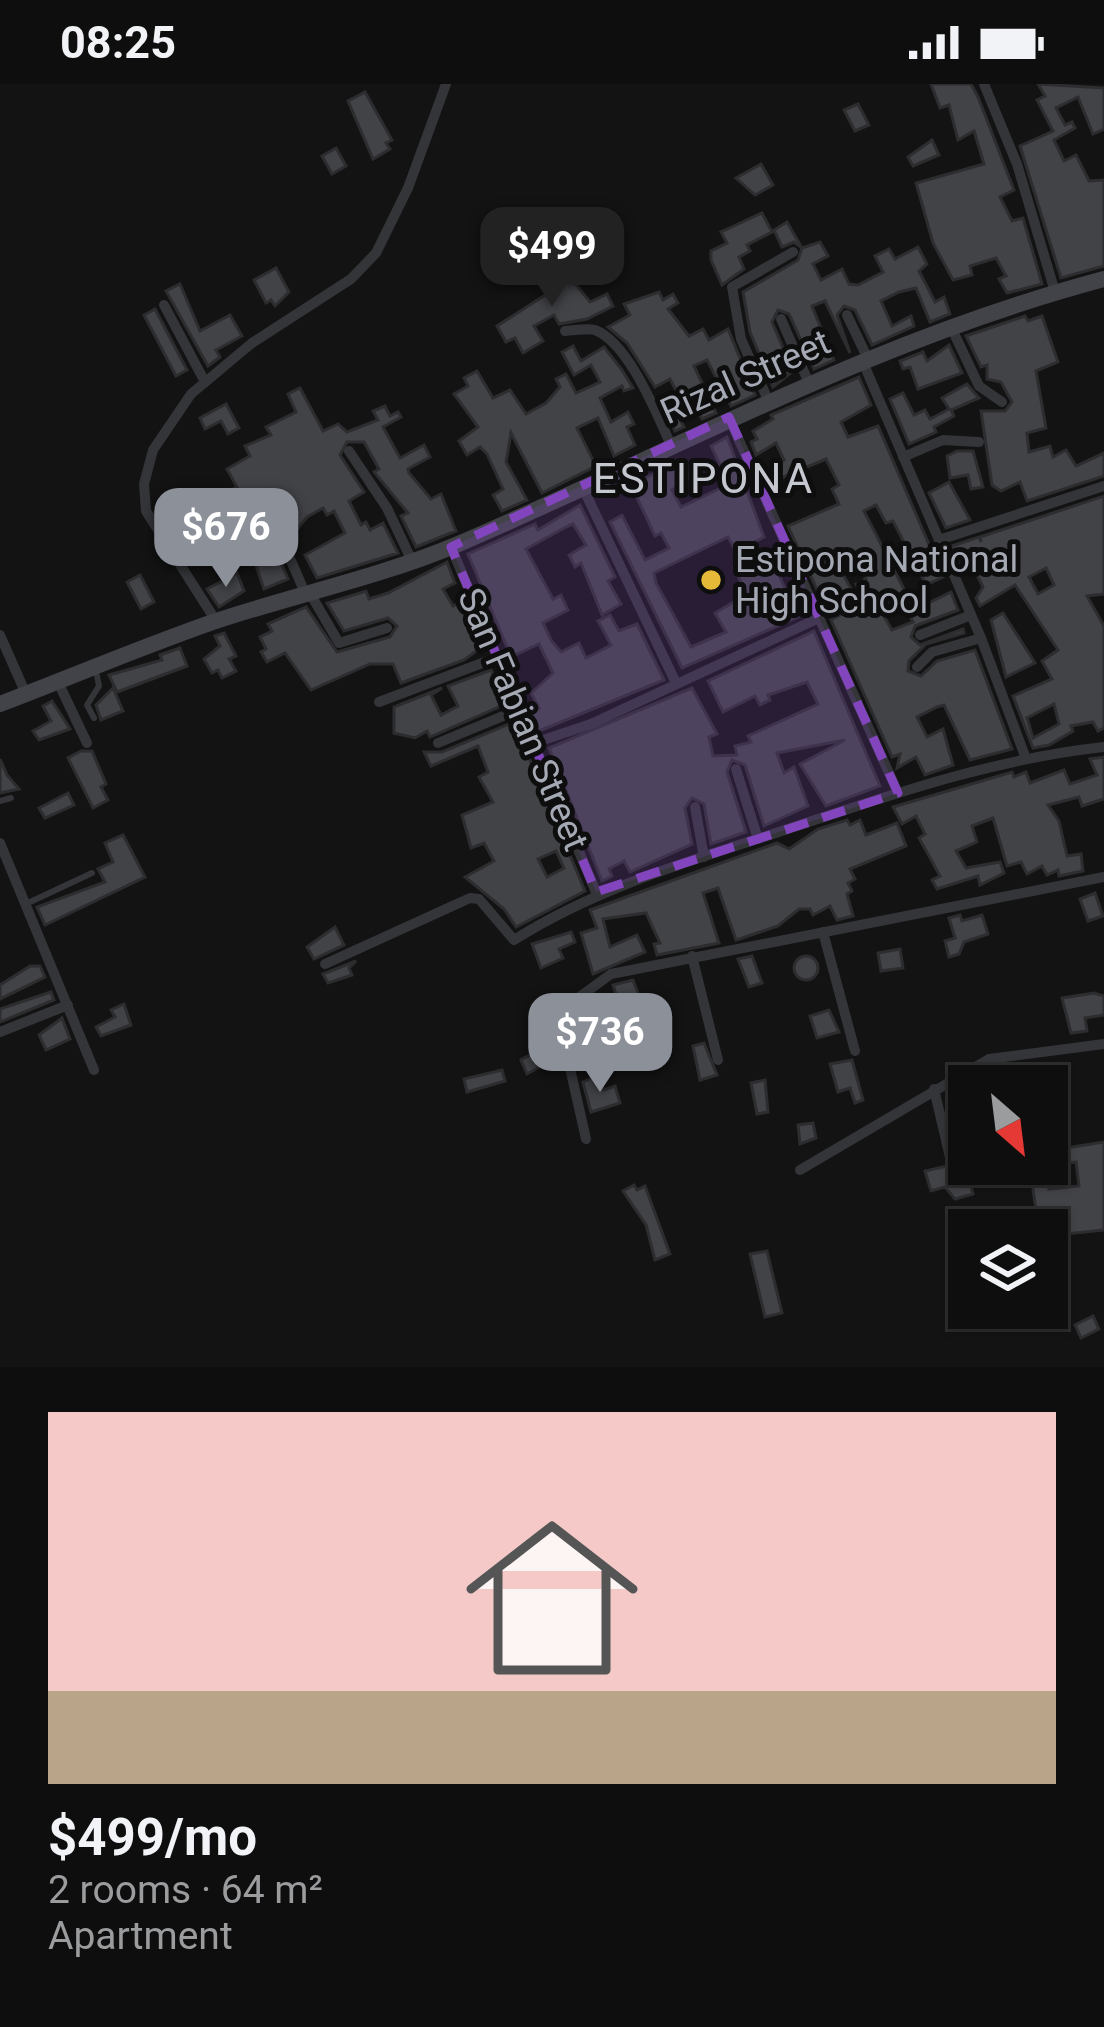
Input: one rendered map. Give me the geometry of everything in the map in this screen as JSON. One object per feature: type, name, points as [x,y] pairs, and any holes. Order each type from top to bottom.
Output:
[{"type":"main road","name":"Rizal Street","points":[[0,704],[216,621],[308,596],[452,547],[808,381],[950,324],[1104,279]]},
{"type":"street","points":[[216,621],[146,511],[143,497],[153,450],[190,394],[252,343],[351,279],[376,253],[408,188],[446,84]]},
{"type":"street","points":[[984,84],[1016,164],[1055,292]]},
{"type":"street","points":[[768,400],[742,340],[732,287],[793,253]]},
{"type":"street","points":[[164,305],[205,382]]},
{"type":"street","points":[[847,315],[1025,756]]},
{"type":"street","points":[[781,319],[808,381]]},
{"type":"street","points":[[950,324],[979,386],[1002,402]]},
{"type":"street","points":[[565,331],[596,330],[608,341],[646,390],[671,445]]},
{"type":"street","points":[[729,418],[898,793]]},
{"type":"street","points":[[903,457],[943,440],[979,442]]},
{"type":"street","points":[[349,451],[388,508],[412,561]]},
{"type":"street","points":[[939,540],[1104,486]]},
{"type":"street","points":[[583,488],[676,683]]},
{"type":"street","points":[[264,500],[308,596],[338,643],[387,628]]},
{"type":"street","name":"San Fabian Street","points":[[452,547],[596,892]]},
{"type":"street","points":[[920,635],[971,615]]},
{"type":"street","points":[[534,743],[592,724],[819,618]]},
{"type":"street","points":[[0,635],[26,694]]},
{"type":"street","points":[[917,668],[932,652],[981,638]]},
{"type":"street","points":[[379,702],[498,657]]},
{"type":"street","points":[[58,682],[87,742]]},
{"type":"street","points":[[438,743],[520,710]]},
{"type":"street","points":[[325,964],[470,898],[479,899],[514,940],[596,892],[704,856],[1025,756],[1104,747]]},
{"type":"street","points":[[736,769],[758,839]]},
{"type":"street","points":[[695,807],[704,856]]},
{"type":"street","points":[[0,843],[94,1070]]},
{"type":"street","points":[[586,1139],[561,1041],[562,1010],[611,974],[1104,878]]},
{"type":"street","points":[[823,932],[855,1051]]},
{"type":"street","points":[[692,956],[718,1060]]},
{"type":"street","points":[[0,1032],[68,1005]]},
{"type":"street","points":[[800,1170],[989,1059],[1104,1044]]},
{"type":"street","points":[[934,1089],[948,1148]]},
{"type":"lane","points":[[94,718],[86,705],[99,686],[95,668]]},
{"type":"lane","points":[[0,801],[11,798]]},
{"type":"lane","points":[[24,904],[92,873]]},
{"type":"highlighted area","points":[[729,417],[898,793],[596,892],[451,547]]},
{"type":"building","points":[[931,84],[971,84],[1014,190],[1000,197],[1012,221],[1023,218],[1042,284],[1007,293],[999,279],[1006,276],[996,258],[970,266],[972,275],[953,280],[933,243],[916,183],[984,164],[974,131],[958,140],[949,105],[940,108]]},
{"type":"building","points":[[1038,84],[1104,88],[1104,129],[1093,134],[1078,97],[1056,108],[1065,125],[1072,122],[1075,128],[1054,140],[1064,161],[1076,155],[1089,181],[1104,180],[1104,266],[1061,278],[1020,146],[1053,131],[1037,100],[1045,96]]},
{"type":"building","points":[[365,92],[392,140],[386,143],[390,149],[373,159],[348,101]]},
{"type":"building","points":[[858,104],[869,125],[855,131],[844,110]]},
{"type":"building","points":[[932,140],[939,155],[913,166],[908,157]]},
{"type":"building","points":[[336,148],[346,166],[332,174],[322,156]]},
{"type":"building","points":[[761,164],[773,185],[755,195],[736,178]]},
{"type":"building","points":[[762,213],[772,232],[747,245],[750,251],[739,257],[744,269],[722,285],[711,260],[711,251],[727,243],[721,232]]},
{"type":"building","points":[[787,222],[802,248],[794,242],[782,247],[774,230]]},
{"type":"building","points":[[820,242],[828,256],[813,264],[821,280],[842,269],[849,284],[858,285],[883,272],[875,256],[889,249],[895,259],[918,247],[927,264],[919,271],[935,302],[944,297],[950,314],[930,322],[916,288],[899,292],[881,301],[892,326],[911,316],[914,326],[872,345],[855,310],[844,306],[837,315],[850,353],[825,301],[812,306],[834,360],[814,369],[789,314],[778,310],[772,322],[793,371],[773,387],[750,332],[743,292],[798,260],[802,248]]},
{"type":"building","points":[[553,256],[590,302],[607,294],[613,306],[587,319],[559,324],[554,315],[534,326],[543,341],[523,353],[515,338],[506,342],[497,326],[556,288],[542,262]]},
{"type":"building","points":[[276,268],[289,292],[275,306],[271,300],[266,303],[254,280]]},
{"type":"building","points":[[180,284],[200,331],[230,315],[242,336],[216,350],[220,357],[208,366],[166,291]]},
{"type":"building","points":[[659,292],[663,300],[673,294],[678,303],[668,309],[689,336],[703,329],[709,340],[728,329],[755,395],[731,406],[707,360],[694,366],[716,413],[702,419],[698,411],[680,420],[684,427],[675,431],[666,410],[682,402],[670,379],[655,387],[627,343],[608,327],[630,315],[624,304]]},
{"type":"building","points":[[155,309],[187,370],[176,376],[144,315]]},
{"type":"building","points":[[1025,316],[1028,321],[1042,316],[1058,362],[1036,371],[1046,428],[1027,433],[1029,452],[1050,446],[1053,457],[1066,450],[1076,466],[1104,453],[1104,476],[1027,501],[1020,482],[1001,491],[992,485],[981,411],[1005,411],[1012,402],[1001,382],[987,379],[987,365],[981,367],[966,336]]},
{"type":"building","points":[[949,345],[962,373],[918,389],[910,367],[903,369],[900,361],[923,352],[927,361]]},
{"type":"building","points":[[573,346],[581,361],[604,347],[622,370],[633,388],[624,391],[622,386],[600,398],[611,422],[628,412],[634,424],[627,427],[635,445],[614,456],[598,418],[577,428],[596,466],[542,493],[511,433],[506,462],[527,500],[502,511],[493,495],[503,489],[487,454],[480,447],[467,455],[459,441],[478,427],[454,394],[468,386],[464,378],[477,371],[493,398],[510,390],[526,414],[546,403],[560,387],[556,379],[566,374],[576,393],[600,382],[591,365],[574,375],[562,352]]},
{"type":"building","points":[[859,377],[871,405],[841,422],[848,437],[878,426],[943,577],[926,585],[893,521],[886,523],[876,505],[864,511],[907,595],[878,606],[892,630],[913,622],[908,613],[951,592],[958,610],[915,626],[911,637],[920,645],[963,629],[964,633],[926,644],[909,661],[908,671],[921,676],[937,661],[975,650],[1012,749],[970,760],[944,705],[937,707],[917,717],[927,737],[943,729],[953,765],[925,775],[916,757],[897,768],[900,754],[892,757],[831,620],[864,602],[856,584],[866,579],[856,560],[840,569],[853,592],[824,605],[788,526],[839,504],[832,489],[839,485],[826,459],[781,478],[774,466],[784,460],[776,443],[756,455],[751,442],[757,439],[753,431],[773,419],[771,415]]},
{"type":"building","points":[[967,384],[979,398],[951,410],[954,416],[934,427],[936,432],[909,444],[890,399],[903,393],[914,415],[925,410],[930,419],[949,409],[942,398]]},
{"type":"building","points":[[300,388],[323,431],[338,424],[347,432],[378,420],[373,411],[385,406],[390,416],[398,412],[401,417],[383,427],[400,458],[424,445],[430,457],[408,469],[409,473],[431,499],[441,494],[456,531],[416,547],[401,516],[408,513],[374,472],[379,469],[364,442],[347,442],[340,455],[364,492],[349,501],[361,525],[366,522],[370,530],[383,523],[398,553],[317,578],[305,555],[345,533],[334,511],[327,515],[323,508],[307,517],[291,537],[272,494],[261,490],[255,503],[288,579],[264,589],[252,554],[267,547],[253,516],[246,520],[227,469],[250,456],[245,446],[271,435],[266,427],[296,412],[288,394]]},
{"type":"building","points":[[226,404],[239,428],[228,434],[221,421],[205,429],[200,418]]},
{"type":"building","points":[[727,437],[764,537],[736,552],[728,537],[654,573],[656,583],[691,647],[726,632],[715,613],[747,594],[734,568],[769,553],[798,617],[682,668],[610,522],[622,515],[645,560],[669,548],[661,533],[655,536],[631,485],[677,462],[686,463],[694,479],[672,490],[681,507],[729,484],[711,446]]},
{"type":"building","points":[[973,451],[983,487],[971,489],[968,475],[950,478],[947,456]]},
{"type":"building","points":[[949,482],[970,520],[946,528],[929,493]]},
{"type":"building","points":[[1104,496],[1104,594],[1087,596],[1104,626],[1104,728],[1098,731],[1093,722],[1071,726],[1073,731],[1049,745],[1033,748],[1013,696],[1052,679],[1042,661],[1058,650],[1015,585],[980,606],[976,598],[983,587],[974,569],[964,574],[952,546],[979,537],[981,542],[980,537]],"holes":[[[1046,568],[1054,585],[1038,594],[1029,577]],[[1054,704],[1059,724],[1033,738],[1027,718]]]},
{"type":"building","points":[[580,505],[615,577],[608,581],[621,604],[602,615],[581,563],[575,567],[569,555],[586,545],[573,524],[566,527],[526,549],[553,599],[561,595],[568,610],[543,623],[551,640],[561,652],[579,643],[586,658],[611,645],[598,621],[610,615],[619,631],[637,624],[664,680],[539,731],[531,712],[539,708],[531,693],[553,673],[539,644],[511,657],[468,554],[535,524],[538,530]]},
{"type":"building","points":[[447,562],[455,583],[443,589],[453,606],[463,601],[482,647],[464,660],[401,683],[393,664],[370,664],[311,690],[285,653],[267,662],[261,652],[266,649],[260,637],[272,631],[268,624],[306,607],[337,652],[390,637],[397,626],[388,618],[344,631],[327,603],[366,591],[369,599],[388,593]]},
{"type":"building","points":[[237,573],[244,591],[219,607],[207,589]]},
{"type":"building","points":[[140,575],[154,602],[141,609],[127,582]]},
{"type":"building","points":[[1003,613],[1035,663],[1006,677],[991,620]]},
{"type":"building","points":[[814,631],[880,786],[826,806],[800,764],[845,740],[777,753],[784,773],[794,767],[808,806],[764,826],[745,765],[732,760],[727,772],[746,832],[711,844],[704,804],[692,798],[685,808],[692,844],[630,872],[624,861],[609,869],[612,876],[602,881],[549,748],[692,688],[717,734],[709,737],[713,756],[737,755],[735,746],[751,742],[748,736],[818,704],[807,682],[768,695],[770,700],[760,705],[755,696],[723,712],[708,681]]},
{"type":"building","points":[[224,633],[236,656],[229,659],[236,671],[222,678],[218,670],[212,673],[204,659],[220,646],[215,636]]},
{"type":"building","points":[[180,648],[187,666],[117,692],[109,675],[162,660],[160,655]]},
{"type":"building","points":[[491,670],[505,700],[501,706],[430,737],[427,731],[415,738],[394,733],[394,707],[442,688],[431,695],[441,715],[458,706],[448,686]]},
{"type":"building","points":[[113,688],[123,711],[101,720],[96,705]]},
{"type":"building","points":[[52,701],[70,729],[39,740],[33,731],[51,721],[43,706]]},
{"type":"building","points":[[514,722],[585,891],[516,927],[504,909],[465,877],[494,861],[484,843],[471,848],[462,815],[493,802],[479,777],[488,772],[478,746],[431,766],[424,752],[442,752]],"holes":[[[556,851],[564,868],[547,877],[538,859]]]},
{"type":"building","points":[[92,751],[106,784],[101,787],[108,800],[93,808],[68,758]]},
{"type":"building","points":[[1104,757],[1104,799],[1082,806],[1079,797],[1048,805],[1059,821],[1067,856],[1081,854],[1083,871],[1059,876],[1058,870],[1047,875],[1042,866],[1027,874],[1021,862],[1007,866],[993,818],[972,826],[977,842],[956,851],[966,868],[1000,862],[1004,873],[980,885],[978,876],[937,889],[932,880],[940,876],[919,838],[925,834],[916,816],[902,824],[893,807],[1012,772],[1014,777],[1026,772],[1030,783],[1064,770],[1070,784],[1097,775],[1090,759]]},
{"type":"building","points":[[0,759],[7,775],[19,789],[0,793]]},
{"type":"building","points":[[68,793],[74,805],[45,818],[39,808]]},
{"type":"building","points":[[847,820],[850,825],[860,820],[866,835],[897,823],[906,846],[850,869],[855,879],[848,883],[852,891],[847,894],[853,916],[837,920],[830,906],[813,915],[810,909],[799,909],[778,926],[736,940],[718,888],[703,893],[719,943],[657,955],[654,944],[660,943],[646,913],[603,919],[610,947],[637,935],[645,952],[593,974],[581,933],[597,928],[590,910],[777,843],[789,849],[818,829]]},
{"type":"building","points":[[123,835],[145,877],[45,925],[37,907],[105,882],[98,869],[113,862],[105,843]]},
{"type":"building","points":[[1095,893],[1103,916],[1088,921],[1080,899]]},
{"type":"building","points":[[960,915],[962,921],[982,915],[988,934],[964,942],[959,954],[949,957],[945,941],[955,938],[949,918]]},
{"type":"building","points":[[335,927],[344,945],[314,959],[307,947]]},
{"type":"building","points":[[571,932],[575,942],[559,949],[563,958],[541,968],[532,944]]},
{"type":"building","points":[[900,949],[903,968],[881,971],[878,953]]},
{"type":"building","points":[[752,956],[762,983],[749,987],[738,959]]},
{"type":"building","points":[[806,956],[815,959],[815,977],[806,980],[797,977],[794,968],[797,959]]},
{"type":"building","points":[[356,961],[349,968],[352,975],[328,983],[323,974]]},
{"type":"building","points":[[30,966],[40,966],[45,977],[0,999],[0,985]]},
{"type":"building","points":[[633,980],[639,996],[619,1003],[613,985]]},
{"type":"building","points":[[51,992],[54,1000],[0,1022],[0,1009]]},
{"type":"building","points":[[1104,996],[1104,1015],[1085,1018],[1087,1031],[1071,1033],[1062,998]]},
{"type":"building","points":[[124,1004],[131,1025],[101,1036],[96,1027],[115,1017],[111,1010]]},
{"type":"building","points":[[582,1008],[589,1028],[595,1026],[599,1037],[586,1042],[590,1050],[577,1056],[570,1024]]},
{"type":"building","points":[[829,1010],[839,1032],[817,1038],[810,1016]]},
{"type":"building","points":[[62,1018],[70,1039],[46,1050],[39,1035]]},
{"type":"building","points":[[554,1041],[558,1057],[527,1074],[521,1060]]},
{"type":"building","points":[[704,1043],[717,1075],[700,1080],[693,1046]]},
{"type":"building","points":[[852,1060],[863,1100],[855,1103],[850,1088],[838,1092],[830,1064]]},
{"type":"building","points":[[502,1070],[505,1081],[467,1092],[464,1079]]},
{"type":"building","points":[[598,1075],[604,1090],[615,1086],[620,1103],[591,1112],[583,1082]]},
{"type":"building","points":[[765,1080],[768,1112],[757,1114],[751,1083]]},
{"type":"building","points":[[813,1123],[816,1138],[800,1144],[798,1125]]},
{"type":"building","points":[[1104,1142],[1104,1230],[1068,1234],[1068,1209],[1036,1209],[1032,1185],[1048,1185],[1049,1189],[1079,1186],[1076,1162],[1068,1163],[1068,1148]]},
{"type":"building","points":[[948,1166],[948,1185],[970,1185],[973,1194],[955,1199],[945,1187],[931,1191],[925,1171]]},
{"type":"building","points":[[634,1185],[637,1190],[645,1186],[670,1254],[655,1260],[646,1225],[623,1191]]},
{"type":"building","points":[[767,1251],[782,1313],[765,1317],[750,1254]]},
{"type":"building","points":[[1093,1316],[1099,1329],[1081,1338],[1075,1325]]},
{"type":"place","name":"Estipona National High School","points":[[711,580]]},
{"type":"district","name":"ESTIPONA","points":[[704,478]]}]
